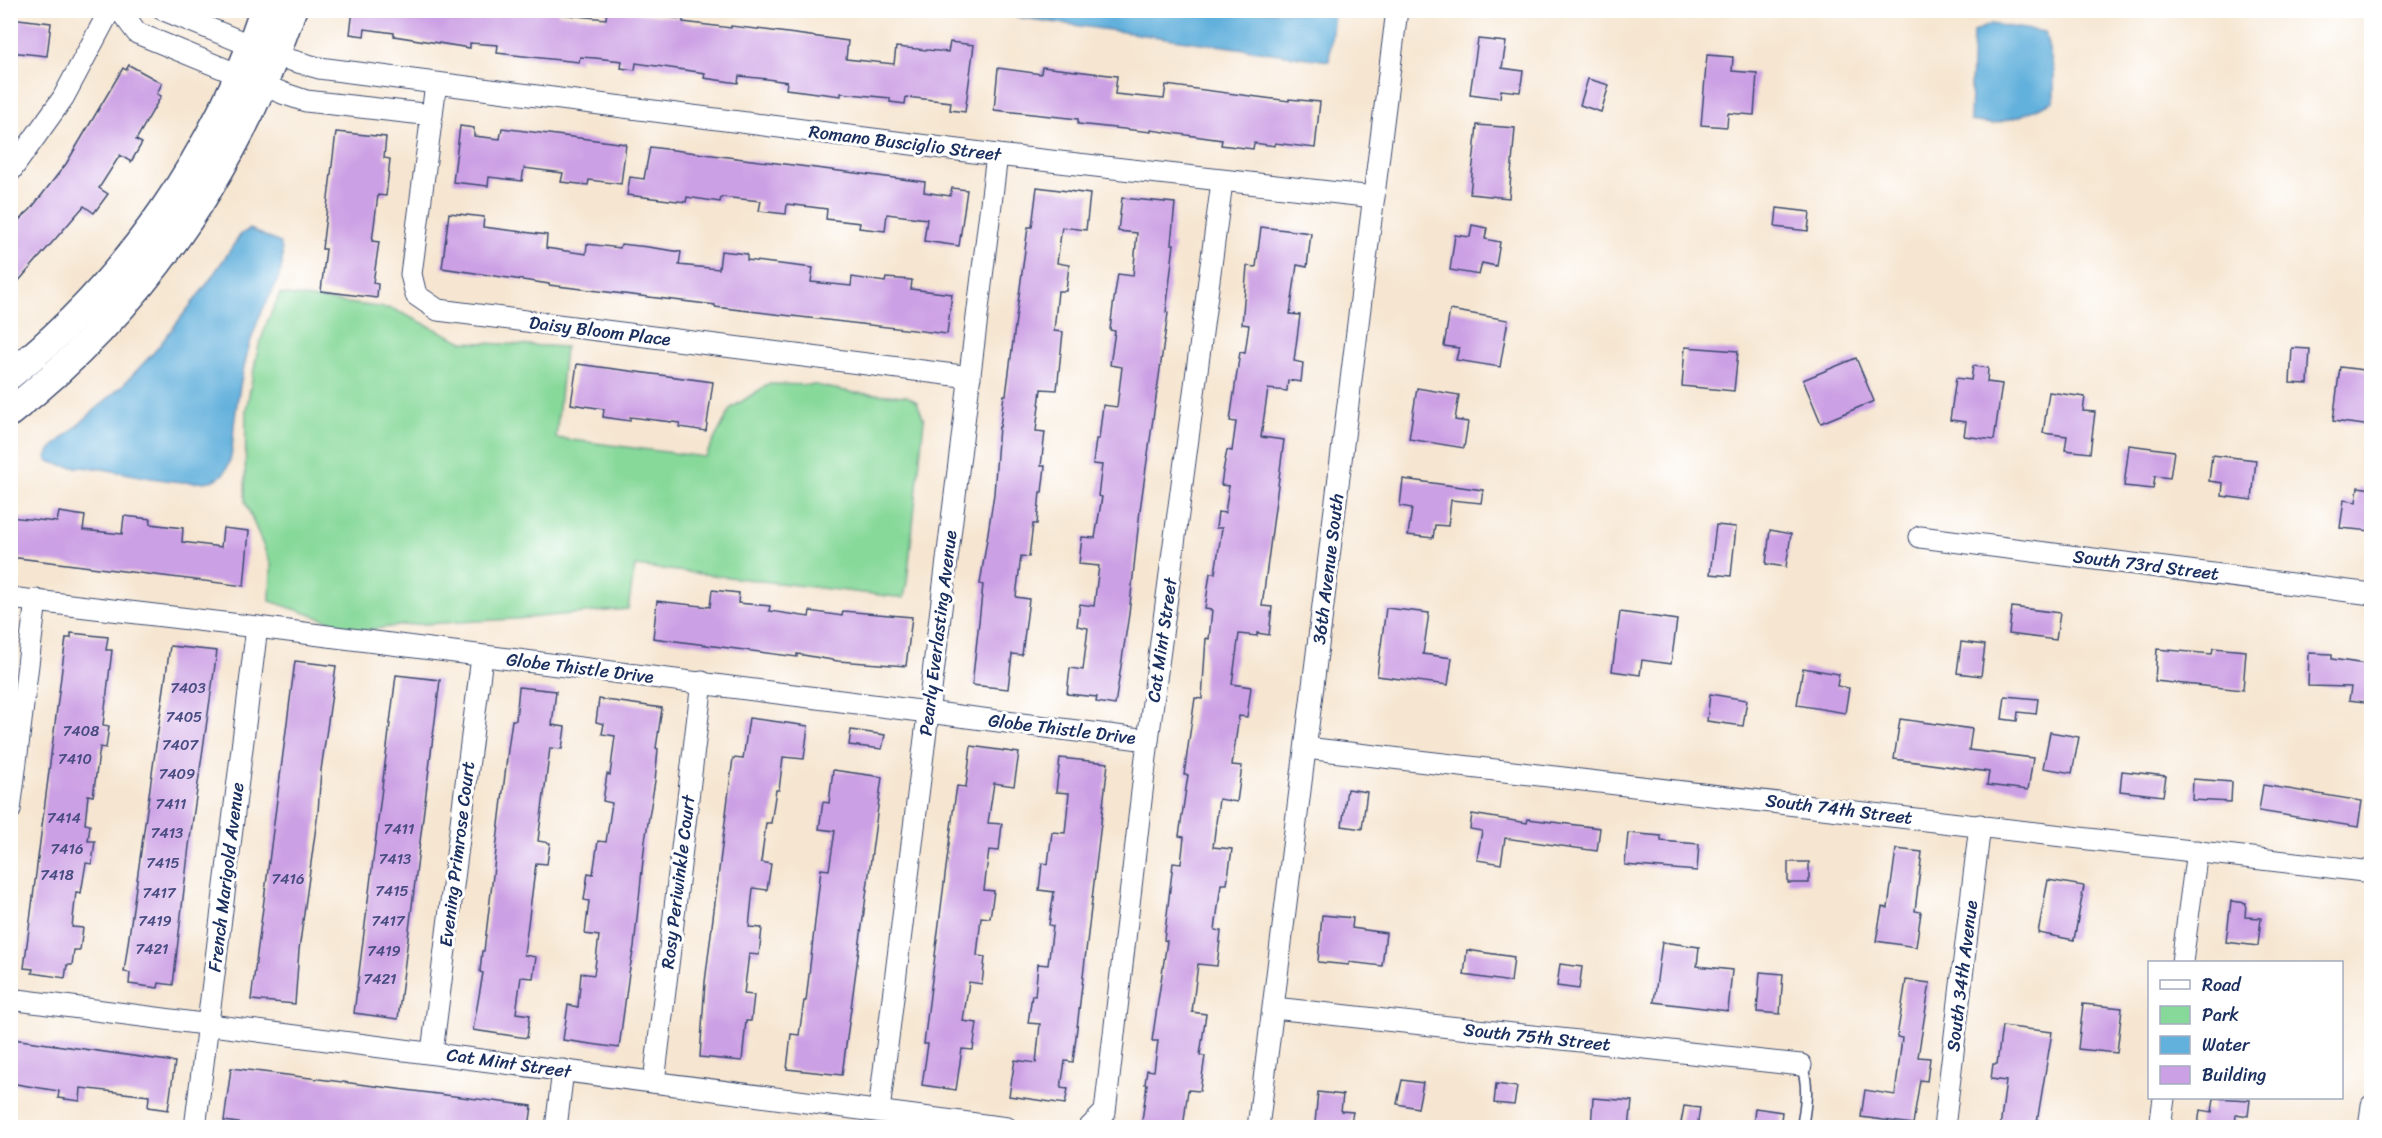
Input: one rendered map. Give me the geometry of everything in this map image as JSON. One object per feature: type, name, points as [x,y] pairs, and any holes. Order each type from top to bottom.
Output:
[{"type":"street","points":[[10,172],[63,98],[110,10]]},
{"type":"street","points":[[120,10],[137,33],[306,101],[432,115],[436,84]]},
{"type":"street","name":"Romano Busciglio Street","points":[[164,10],[264,51],[319,68],[997,155],[1222,182],[1374,197]]},
{"type":"street","points":[[264,10],[264,51]]},
{"type":"street","points":[[10,412],[83,349],[124,306],[189,222],[226,161],[251,80],[264,51],[292,10]]},
{"type":"street","name":"36th Avenue South","points":[[1258,1128],[1397,10]]},
{"type":"street","points":[[10,375],[64,328],[100,290],[148,232],[251,80]]},
{"type":"street","name":"Daisy Bloom Place","points":[[432,115],[411,274],[416,295],[438,310],[970,377]]},
{"type":"street","name":"Pearly Everlasting Avenue","points":[[879,1111],[997,155]]},
{"type":"street","name":"Cat Mint Street","points":[[1089,1128],[1105,1112],[1148,740],[1222,182]]},
{"type":"street","name":"South 73rd Street","points":[[1920,537],[2372,594]]},
{"type":"street","name":"Globe Thistle Drive","points":[[10,598],[702,682],[1148,740]]},
{"type":"street","points":[[10,810],[36,600]]},
{"type":"street","name":"French Marigold Avenue","points":[[195,1128],[257,627]]},
{"type":"street","name":"Evening Primrose Court","points":[[432,1052],[482,657]]},
{"type":"street","name":"Rosy Periwinkle Court","points":[[654,1082],[702,682]]},
{"type":"street","name":"South 74th Street","points":[[1306,748],[2372,872]]},
{"type":"street","name":"South 34th Avenue","points":[[1944,1128],[1980,825]]},
{"type":"street","points":[[2182,961],[2198,851]]},
{"type":"street","name":"Cat Mint Street","points":[[10,999],[1007,1128]]},
{"type":"street","name":"South 75th Street","points":[[1274,1008],[1801,1065]]},
{"type":"street","points":[[556,1128],[563,1070]]},
{"type":"street","points":[[2160,1128],[2164,1099]]},
{"type":"street","points":[[2369,1128],[2372,1105]]},
{"type":"lane","points":[[1801,1065],[1805,1074],[1806,1096],[1802,1128]]},
{"type":"green space","points":[[280,294],[393,309],[463,342],[565,347],[556,438],[705,457],[731,408],[769,384],[816,385],[855,393],[907,396],[917,402],[924,420],[904,598],[635,566],[628,609],[515,619],[405,625],[359,631],[270,601],[271,565],[245,501],[246,410],[258,349]]},
{"type":"water","points":[[1012,11],[1334,11],[1329,61],[1017,17]]},
{"type":"water","points":[[1991,24],[2045,32],[2054,72],[2054,101],[2018,117],[1992,124],[1970,121],[1973,32]]},
{"type":"water","points":[[250,229],[280,243],[281,270],[260,315],[249,346],[238,400],[231,456],[222,475],[213,480],[181,482],[96,468],[65,466],[47,460],[46,457],[51,449],[123,385],[155,351],[207,284],[241,234]]},
{"type":"building","points":[[353,10],[559,10],[558,14],[606,19],[607,10],[614,10],[683,19],[683,22],[848,41],[846,59],[894,64],[896,47],[948,52],[950,42],[974,45],[965,112],[950,110],[951,102],[906,97],[905,104],[890,102],[890,98],[841,93],[841,96],[786,89],[787,82],[767,79],[739,76],[738,83],[704,78],[705,73],[636,63],[635,70],[621,68],[622,61],[580,57],[579,62],[497,53],[498,45],[470,43],[470,48],[365,29],[364,36],[350,34]]},
{"type":"building","points":[[10,18],[51,23],[47,56],[10,52]]},
{"type":"building","points":[[1478,39],[1506,42],[1502,68],[1523,71],[1520,92],[1501,90],[1500,98],[1470,94]]},
{"type":"building","points":[[1707,55],[1733,57],[1732,71],[1757,73],[1754,115],[1728,113],[1727,127],[1701,125]]},
{"type":"building","points":[[129,65],[162,83],[157,94],[161,96],[136,140],[142,143],[131,162],[120,155],[99,188],[108,194],[94,213],[84,206],[10,291],[10,228],[30,210],[66,164],[123,68],[126,70]]},
{"type":"building","points":[[1042,67],[1117,76],[1115,94],[1164,99],[1166,85],[1289,101],[1289,99],[1320,102],[1315,148],[1254,143],[1253,149],[1221,145],[1222,140],[1151,130],[1151,132],[1078,124],[1078,119],[994,110],[998,68],[1041,74]]},
{"type":"building","points":[[1588,79],[1609,85],[1601,112],[1580,105]]},
{"type":"building","points":[[1477,125],[1515,128],[1509,198],[1470,194]]},
{"type":"building","points":[[460,126],[474,128],[474,136],[500,139],[502,128],[626,144],[621,184],[589,180],[588,185],[561,182],[563,173],[524,168],[522,181],[489,177],[488,186],[453,182]]},
{"type":"building","points":[[336,132],[386,137],[384,158],[390,159],[386,196],[378,195],[372,241],[379,242],[373,283],[378,284],[377,298],[321,291],[326,249],[322,249]]},
{"type":"building","points":[[650,147],[925,182],[924,192],[950,196],[952,188],[967,190],[959,246],[924,241],[927,219],[887,214],[885,231],[859,228],[860,223],[826,219],[827,209],[787,204],[786,214],[759,211],[761,201],[721,197],[720,202],[687,197],[686,202],[627,195],[630,177],[644,179]]},
{"type":"building","points":[[1037,187],[1090,194],[1086,230],[1062,227],[1057,263],[1069,265],[1066,291],[1058,291],[1054,331],[1063,332],[1057,390],[1041,389],[1036,431],[1045,432],[1041,466],[1045,466],[1037,524],[1033,524],[1029,557],[1021,556],[1016,597],[1029,599],[1022,655],[1012,654],[1008,689],[972,685],[983,585],[980,584],[994,494],[999,427],[1004,395],[1006,395],[1028,227],[1032,227]]},
{"type":"building","points":[[1122,198],[1175,203],[1171,244],[1174,244],[1166,312],[1168,313],[1115,705],[1096,702],[1097,697],[1067,694],[1070,668],[1083,670],[1088,628],[1077,626],[1080,604],[1094,606],[1099,566],[1079,564],[1082,537],[1095,538],[1102,497],[1098,496],[1102,465],[1093,464],[1103,405],[1117,407],[1122,367],[1110,365],[1115,331],[1110,330],[1118,274],[1133,276],[1137,233],[1118,231]]},
{"type":"building","points":[[1777,208],[1810,212],[1808,231],[1775,227]]},
{"type":"building","points":[[449,213],[484,217],[483,227],[547,235],[546,248],[586,254],[587,244],[620,248],[621,244],[648,247],[681,252],[679,265],[719,269],[721,251],[747,254],[747,260],[813,268],[811,282],[851,286],[852,277],[885,282],[886,278],[912,280],[911,289],[952,294],[947,334],[715,307],[715,305],[549,285],[442,268]]},
{"type":"building","points":[[1472,225],[1487,228],[1485,239],[1500,242],[1496,266],[1482,263],[1479,275],[1450,270],[1455,235],[1470,237]]},
{"type":"building","points":[[1261,227],[1311,233],[1307,267],[1297,265],[1290,314],[1300,315],[1294,361],[1303,363],[1301,382],[1288,380],[1287,391],[1268,389],[1261,437],[1284,440],[1262,606],[1272,607],[1269,635],[1239,634],[1232,684],[1251,687],[1247,717],[1239,716],[1232,765],[1242,766],[1237,802],[1219,799],[1213,847],[1232,849],[1227,884],[1221,884],[1215,930],[1221,931],[1217,966],[1198,964],[1192,1012],[1206,1014],[1200,1055],[1205,1056],[1200,1091],[1188,1090],[1183,1128],[1141,1128],[1147,1070],[1154,1071],[1158,1041],[1152,1041],[1167,941],[1164,940],[1173,863],[1181,864],[1184,837],[1179,836],[1188,775],[1184,775],[1195,698],[1202,699],[1206,638],[1209,639],[1212,610],[1205,609],[1210,573],[1215,573],[1222,528],[1216,528],[1218,512],[1225,513],[1229,486],[1221,485],[1227,450],[1232,451],[1236,422],[1230,421],[1240,352],[1245,353],[1249,325],[1242,324],[1247,266],[1256,267]]},
{"type":"building","points":[[1450,310],[1508,320],[1500,367],[1456,360],[1459,348],[1444,346]]},
{"type":"building","points":[[1685,347],[1738,351],[1734,391],[1682,386]]},
{"type":"building","points":[[2292,348],[2310,349],[2308,384],[2290,383]]},
{"type":"building","points":[[1856,358],[1874,401],[1821,423],[1803,380]]},
{"type":"building","points":[[577,364],[713,382],[706,431],[679,427],[680,423],[630,417],[630,421],[603,417],[604,409],[571,404]]},
{"type":"building","points":[[1973,366],[1988,368],[1987,382],[2002,384],[1994,440],[1964,436],[1966,422],[1950,420],[1956,378],[1971,380]]},
{"type":"building","points":[[2340,367],[2372,371],[2372,426],[2333,421]]},
{"type":"building","points":[[1417,388],[1459,395],[1455,420],[1468,422],[1464,448],[1409,439]]},
{"type":"building","points":[[2049,392],[2085,397],[2083,411],[2095,412],[2090,453],[2065,450],[2067,436],[2043,433]]},
{"type":"building","points":[[2129,445],[2174,451],[2170,478],[2155,476],[2153,489],[2124,486]]},
{"type":"building","points":[[2212,455],[2256,460],[2252,500],[2222,496],[2223,483],[2209,481]]},
{"type":"building","points":[[1403,479],[1483,490],[1481,503],[1451,500],[1448,526],[1435,525],[1433,538],[1408,535],[1412,508],[1400,506]]},
{"type":"building","points":[[2358,487],[2372,489],[2372,531],[2340,528],[2344,500],[2356,502]]},
{"type":"building","points":[[59,512],[85,516],[83,530],[122,534],[124,516],[151,519],[150,524],[183,528],[182,542],[221,547],[223,528],[249,531],[244,586],[10,557],[10,517],[57,522]]},
{"type":"building","points":[[1716,525],[1736,527],[1731,576],[1710,574]]},
{"type":"building","points":[[1770,530],[1791,534],[1786,567],[1766,564]]},
{"type":"building","points":[[712,590],[739,593],[738,603],[770,606],[769,611],[809,617],[810,611],[842,616],[843,611],[912,617],[906,666],[838,661],[797,654],[797,657],[653,638],[657,601],[710,607]]},
{"type":"building","points":[[2012,607],[2060,613],[2056,640],[2009,634]]},
{"type":"building","points":[[1386,608],[1429,613],[1423,654],[1452,658],[1448,685],[1377,676]]},
{"type":"building","points":[[1620,612],[1677,620],[1671,664],[1642,660],[1640,675],[1612,671]]},
{"type":"building","points":[[71,633],[108,637],[106,650],[112,650],[103,725],[109,726],[106,748],[100,747],[93,796],[88,795],[85,824],[90,825],[88,841],[95,841],[92,864],[86,863],[81,893],[76,892],[72,927],[83,928],[80,950],[74,950],[72,965],[67,965],[65,978],[32,973],[33,969],[24,968],[66,638],[71,638]]},
{"type":"building","points":[[1961,642],[1985,645],[1981,676],[1957,673]]},
{"type":"building","points":[[170,646],[217,651],[189,846],[173,985],[159,983],[158,988],[129,984],[130,973],[124,972]]},
{"type":"building","points":[[2213,648],[2246,651],[2243,690],[2155,681],[2157,649],[2212,654]]},
{"type":"building","points":[[2309,653],[2332,654],[2332,659],[2372,665],[2372,703],[2349,700],[2351,687],[2308,686]]},
{"type":"building","points":[[295,661],[336,666],[299,950],[295,1004],[251,1000]]},
{"type":"building","points":[[1803,668],[1839,674],[1837,686],[1849,688],[1845,713],[1797,705]]},
{"type":"building","points":[[396,675],[440,680],[398,1019],[354,1013]]},
{"type":"building","points":[[519,687],[556,691],[552,725],[565,727],[562,749],[550,748],[538,841],[550,843],[547,864],[536,863],[524,955],[536,957],[533,978],[521,977],[516,1013],[530,1015],[527,1038],[473,1030],[483,973],[480,972],[482,951],[484,951],[508,749],[512,720],[516,720]]},
{"type":"building","points":[[1710,694],[1747,700],[1743,726],[1707,721]]},
{"type":"building","points":[[2005,696],[2038,699],[2036,714],[2018,712],[2017,721],[2002,719]]},
{"type":"building","points":[[599,699],[662,708],[656,748],[658,749],[655,781],[645,841],[634,947],[619,1048],[563,1040],[568,1005],[578,1007],[581,973],[594,975],[599,936],[585,934],[589,901],[584,900],[588,873],[593,874],[598,841],[606,842],[612,803],[603,801],[607,774],[610,775],[615,736],[602,734],[604,724],[596,722]]},
{"type":"building","points":[[749,718],[808,726],[804,759],[783,757],[779,790],[776,790],[771,823],[766,823],[761,862],[771,864],[767,890],[753,888],[749,927],[762,928],[759,955],[749,954],[744,994],[754,995],[751,1021],[746,1021],[742,1061],[700,1057],[705,982],[733,758],[743,759]]},
{"type":"building","points":[[1900,719],[1972,729],[1969,750],[2033,758],[2028,790],[1987,785],[1989,772],[1894,759]]},
{"type":"building","points":[[851,730],[885,735],[882,749],[849,745]]},
{"type":"building","points":[[2050,732],[2079,737],[2072,773],[2043,768]]},
{"type":"building","points":[[971,746],[1019,753],[1014,786],[994,783],[988,823],[1002,824],[999,851],[989,850],[984,890],[994,891],[990,918],[981,917],[977,956],[985,957],[982,984],[969,982],[963,1021],[977,1023],[973,1050],[962,1049],[956,1090],[922,1085],[928,1044],[924,1044],[953,812],[957,786],[966,787]]},
{"type":"building","points":[[1060,758],[1108,763],[1073,1062],[1065,1061],[1061,1088],[1068,1089],[1065,1104],[1009,1096],[1015,1060],[1036,1063],[1040,1024],[1028,1023],[1032,995],[1035,996],[1038,964],[1048,965],[1053,926],[1049,925],[1054,892],[1039,890],[1042,863],[1048,864],[1052,832],[1065,833],[1069,793],[1056,792]]},
{"type":"building","points":[[833,770],[882,777],[842,1075],[787,1069],[791,1034],[799,1035],[804,1001],[806,1001],[821,869],[829,870],[835,831],[819,829],[823,802],[829,803]]},
{"type":"building","points":[[2122,771],[2166,776],[2163,796],[2120,791]]},
{"type":"building","points":[[2193,779],[2232,782],[2231,802],[2192,800]]},
{"type":"building","points":[[2263,785],[2362,801],[2358,827],[2259,811]]},
{"type":"building","points":[[1347,789],[1367,792],[1362,829],[1342,826]]},
{"type":"building","points":[[1472,814],[1527,823],[1528,819],[1600,828],[1597,851],[1505,838],[1501,864],[1477,860],[1482,831],[1470,829]]},
{"type":"building","points":[[1628,833],[1661,836],[1661,841],[1699,844],[1697,871],[1625,865]]},
{"type":"building","points":[[1896,849],[1922,852],[1915,911],[1921,912],[1916,947],[1876,941],[1882,907],[1888,908]]},
{"type":"building","points":[[1788,862],[1809,862],[1809,883],[1788,883]]},
{"type":"building","points":[[2048,880],[2084,886],[2074,940],[2038,933]]},
{"type":"building","points":[[2231,901],[2246,903],[2245,917],[2261,918],[2258,946],[2226,942]]},
{"type":"building","points":[[1322,915],[1353,918],[1352,928],[1386,933],[1382,966],[1349,962],[1349,965],[1318,962]]},
{"type":"building","points":[[1662,942],[1699,947],[1697,966],[1732,970],[1728,1011],[1654,1002]]},
{"type":"building","points":[[1467,950],[1514,957],[1511,982],[1464,975]]},
{"type":"building","points":[[1560,964],[1582,967],[1579,989],[1557,986]]},
{"type":"building","points":[[1760,972],[1783,974],[1780,1014],[1757,1012]]},
{"type":"building","points":[[1906,980],[1930,983],[1918,1057],[1930,1058],[1927,1081],[1920,1080],[1913,1124],[1861,1117],[1865,1090],[1895,1095],[1902,1038],[1897,1037]]},
{"type":"building","points":[[2083,1004],[2122,1008],[2117,1053],[2078,1049]]},
{"type":"building","points":[[2002,1026],[2052,1032],[2036,1128],[2000,1128],[2006,1081],[1991,1079],[1993,1064],[1997,1064]]},
{"type":"building","points":[[13,1039],[175,1062],[168,1110],[148,1107],[149,1096],[81,1088],[80,1101],[58,1098],[59,1091],[10,1083]]},
{"type":"building","points":[[231,1068],[532,1106],[529,1128],[274,1128],[224,1121]]},
{"type":"building","points":[[1402,1080],[1423,1083],[1418,1108],[1397,1104]]},
{"type":"building","points":[[1496,1084],[1517,1087],[1514,1105],[1494,1103]]},
{"type":"building","points":[[1318,1092],[1343,1095],[1341,1111],[1353,1112],[1350,1128],[1315,1123]]},
{"type":"building","points":[[1593,1098],[1632,1101],[1629,1128],[1591,1128]]},
{"type":"building","points":[[2214,1099],[2250,1100],[2248,1116],[2236,1114],[2235,1128],[2198,1126],[2200,1110],[2212,1112]]},
{"type":"building","points":[[1684,1106],[1700,1108],[1697,1128],[1680,1128]]},
{"type":"building","points":[[1755,1108],[1782,1112],[1780,1128],[1753,1128]]}]
